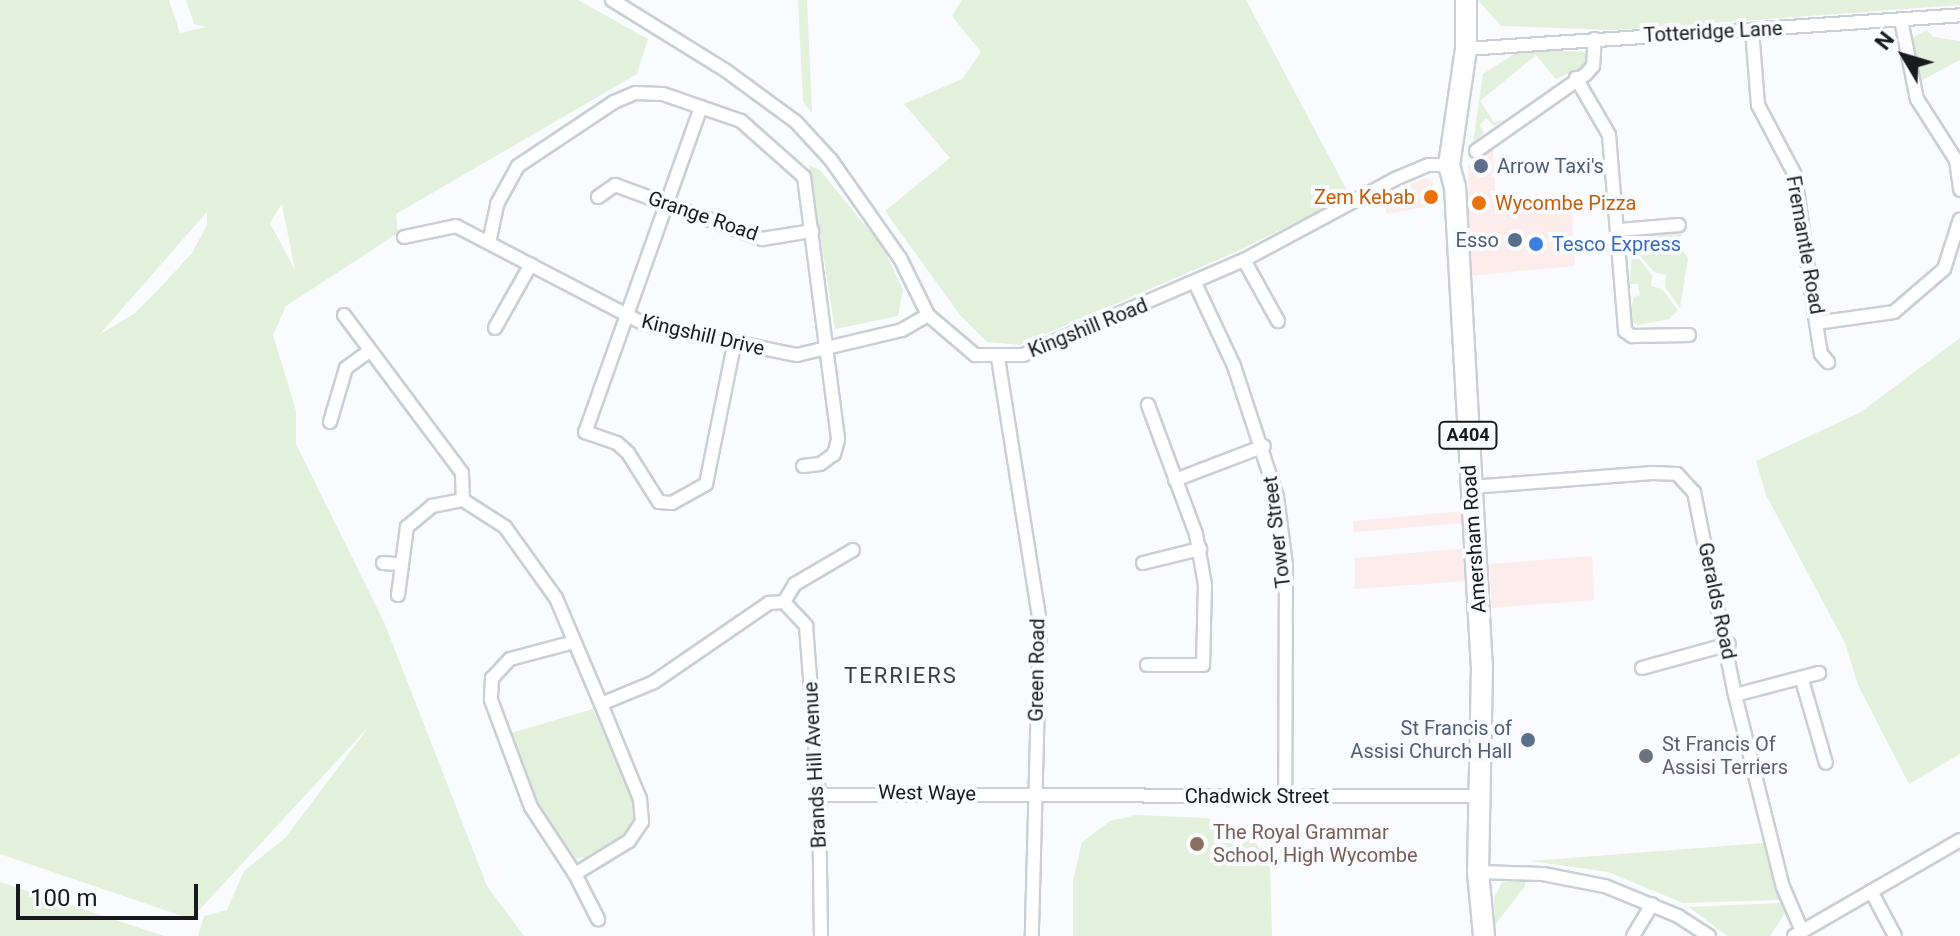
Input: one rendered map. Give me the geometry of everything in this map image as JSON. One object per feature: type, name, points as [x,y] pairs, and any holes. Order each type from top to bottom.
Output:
[{"type":"main road","name":"Amersham Road","points":[[1466,0],[1466,49],[1449,165],[1455,187],[1482,665],[1478,872],[1484,936]]},
{"type":"street","points":[[612,0],[725,70],[796,122],[831,160],[900,258],[928,315],[975,355],[998,358]]},
{"type":"street","name":"Totteridge Lane","points":[[1466,49],[1960,15]]},
{"type":"street","points":[[1901,20],[1917,99],[1956,160],[1960,190]]},
{"type":"street","name":"Fremantle Road","points":[[1752,30],[1758,105],[1795,175],[1816,323],[1894,312],[1944,269],[1960,219]]},
{"type":"street","points":[[1476,151],[1593,66],[1595,39]]},
{"type":"street","points":[[1576,78],[1609,135],[1608,173],[1620,230],[1625,331],[1632,336],[1689,335]]},
{"type":"street","points":[[489,243],[497,204],[518,166],[614,102],[635,93],[663,94],[741,121],[795,164],[804,177],[838,440],[834,454],[820,464],[803,466]]},
{"type":"street","points":[[701,107],[585,432],[628,453],[659,502],[672,503],[706,484],[734,345]]},
{"type":"street","name":"Kingshill Road","points":[[998,358],[1023,355],[1195,283],[1395,179],[1428,165],[1449,165]]},
{"type":"street","name":"Grange Road","points":[[598,197],[615,185],[762,239],[812,231]]},
{"type":"street","points":[[1620,230],[1679,225]]},
{"type":"street","name":"Kingshill Drive","points":[[404,237],[436,226],[456,226],[626,314],[734,345],[797,355],[902,330],[928,315]]},
{"type":"street","points":[[1244,260],[1278,321]]},
{"type":"street","points":[[495,328],[531,264]]},
{"type":"street","name":"Tower Street","points":[[1195,283],[1264,446],[1277,497],[1286,565],[1285,796]]},
{"type":"street","points":[[344,315],[368,352],[462,473],[463,500]]},
{"type":"street","points":[[1816,323],[1821,354],[1828,362]]},
{"type":"street","points":[[330,422],[346,368],[368,352]]},
{"type":"street","name":"Green Road","points":[[998,358],[1040,622],[1032,936]]},
{"type":"street","points":[[1147,665],[1203,665],[1205,585],[1200,549],[1148,405]]},
{"type":"street","points":[[1175,480],[1264,446]]},
{"type":"street","name":"Geralds Road","points":[[1471,487],[1677,474],[1694,492],[1729,644],[1735,695],[1783,887],[1798,934]]},
{"type":"street","points":[[398,595],[399,564],[407,527],[432,506],[463,500],[505,527],[556,598],[640,799],[642,822],[629,841],[575,874]]},
{"type":"street","points":[[1143,563],[1200,549]]},
{"type":"street","points":[[601,704],[654,682],[769,603],[784,602],[795,584],[853,550]]},
{"type":"street","points":[[383,563],[399,564]]},
{"type":"street","name":"Brands Hill Avenue","points":[[784,602],[806,626],[819,795],[821,936]]},
{"type":"street","points":[[574,642],[510,659],[492,678],[491,700],[531,807],[575,874],[598,919]]},
{"type":"street","points":[[1642,668],[1729,644]]},
{"type":"street","points":[[1735,695],[1802,680],[1819,673]]},
{"type":"street","points":[[1802,680],[1826,763]]},
{"type":"street","name":"West Waye","points":[[819,795],[1035,796]]},
{"type":"street","name":"Chadwick Street","points":[[1035,796],[1479,796]]},
{"type":"street","points":[[1798,934],[1960,840]]},
{"type":"street","points":[[1478,872],[1568,877],[1652,904],[1709,936]]},
{"type":"street","points":[[1871,891],[1895,936]]},
{"type":"street","points":[[1633,936],[1652,904]]},
{"type":"shaded area","points":[[1493,149],[1496,206],[1571,200],[1575,266],[1469,276],[1468,167]]},
{"type":"shaded area","points":[[1425,178],[1433,182],[1435,205],[1387,214],[1382,197]]},
{"type":"shaded area","points":[[1464,511],[1465,523],[1354,532],[1353,521]]},
{"type":"shaded area","points":[[1467,548],[1468,581],[1355,589],[1355,558]]},
{"type":"shaded area","points":[[1592,556],[1594,600],[1492,608],[1489,564]]},
{"type":"green space","points":[[0,0],[169,0],[180,33],[206,27],[194,24],[186,0],[578,0],[648,39],[637,74],[396,214],[398,233],[286,306],[273,335],[296,411],[296,444],[384,622],[487,886],[524,936],[198,936],[204,916],[227,910],[244,871],[286,837],[371,724],[191,919],[0,854]],"holes":[[[282,205],[295,270],[270,223]],[[207,212],[207,225],[192,253],[134,314],[100,334]]]},
{"type":"green space","points":[[798,0],[807,0],[812,113],[803,102]]},
{"type":"green space","points":[[962,0],[1246,0],[1350,196],[1231,254],[1020,345],[987,342],[960,315],[885,211],[950,158],[904,104],[962,79],[981,52],[952,16]]},
{"type":"green space","points":[[1478,0],[1960,0],[1960,5],[1616,30],[1501,26]]},
{"type":"green space","points":[[1927,30],[1933,37],[1960,41],[1960,60],[1919,82],[1910,39]]},
{"type":"green space","points":[[1537,50],[1585,52],[1587,59],[1581,68],[1556,79],[1536,55],[1480,101],[1494,122],[1505,120],[1494,126],[1486,118],[1480,125],[1484,133],[1473,143],[1483,74],[1514,54]]},
{"type":"green space","points":[[809,165],[820,170],[884,249],[903,290],[898,316],[835,329]]},
{"type":"green space","points":[[1678,229],[1683,233],[1676,241],[1688,258],[1680,308],[1665,287],[1666,275],[1654,272],[1631,245],[1629,234]]},
{"type":"green space","points":[[1632,250],[1652,275],[1651,286],[1662,289],[1678,310],[1669,319],[1638,325],[1629,319],[1634,297],[1640,295],[1638,284],[1630,284]]},
{"type":"green space","points":[[1960,338],[1960,754],[1909,784],[1858,685],[1845,643],[1766,495],[1756,461],[1861,412]]},
{"type":"green space","points":[[593,709],[635,800],[636,817],[618,840],[591,857],[576,858],[545,817],[508,734]]},
{"type":"green space","points":[[1136,815],[1207,818],[1253,838],[1270,867],[1272,936],[1073,936],[1073,881],[1082,842],[1110,821]]},
{"type":"green space","points":[[1764,843],[1779,900],[1683,903],[1608,872],[1531,861]]},
{"type":"green space","points":[[1526,879],[1525,886],[1495,925],[1494,898],[1502,882]]},
{"type":"green space","points":[[0,882],[164,936],[0,936]]},
{"type":"green space","points":[[1781,903],[1785,913],[1770,936],[1727,936],[1689,907]]},
{"type":"place","name":"Arrow Taxi's","points":[[1481,166]]},
{"type":"place","name":"Zem Kebab","points":[[1431,197]]},
{"type":"place","name":"Wycombe Pizza","points":[[1479,203]]},
{"type":"place","name":"Esso","points":[[1515,240]]},
{"type":"place","name":"Tesco Express","points":[[1536,244]]},
{"type":"place","name":"St Francis of Assisi Church Hall","points":[[1528,740]]},
{"type":"place","name":"St Francis Of Assisi Terriers","points":[[1646,756]]},
{"type":"place","name":"The Royal Grammar School, High Wycombe","points":[[1197,844]]},
{"type":"district","name":"TERRIERS","points":[[901,676]]}]
